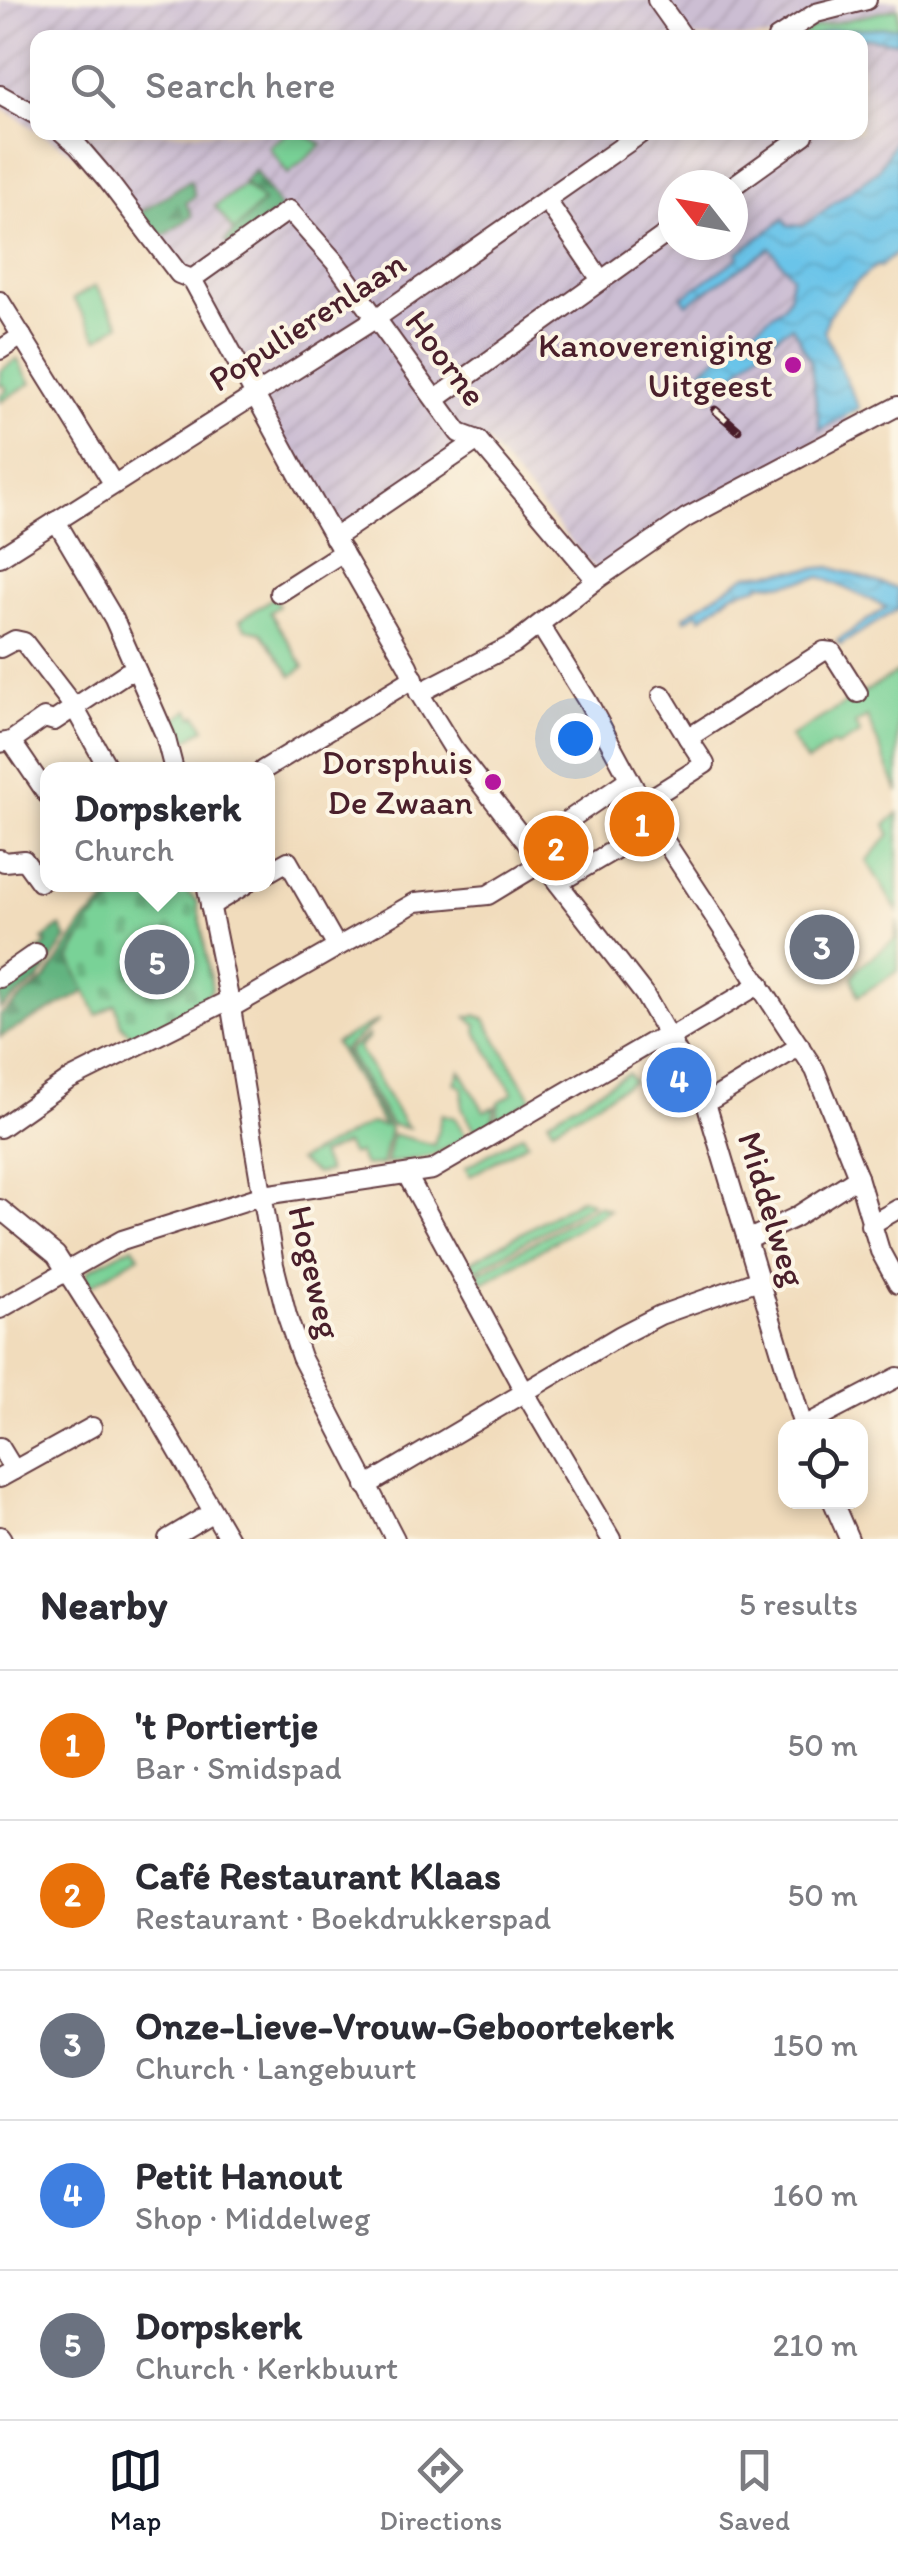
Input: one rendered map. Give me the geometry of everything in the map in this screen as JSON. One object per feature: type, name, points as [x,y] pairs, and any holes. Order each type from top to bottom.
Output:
[{"type":"street","points":[[657,0],[678,30]]},
{"type":"street","points":[[789,30],[816,13],[865,0]]},
{"type":"street","points":[[0,95],[30,112]]},
{"type":"street","name":"Middelweg","points":[[71,140],[108,180],[179,274],[192,279],[453,748],[633,979],[671,1037],[706,1102],[802,1419]]},
{"type":"street","name":"Populierenlaan","points":[[0,557],[256,392],[370,312],[547,201],[632,140]]},
{"type":"street","points":[[748,175],[798,140]]},
{"type":"street","points":[[547,201],[600,280]]},
{"type":"street","name":"Hoorne","points":[[192,279],[289,210],[336,262],[459,433],[478,440],[596,580]]},
{"type":"street","points":[[436,399],[658,239]]},
{"type":"street","points":[[0,301],[113,482]]},
{"type":"street","points":[[0,350],[22,336]]},
{"type":"street","points":[[275,764],[416,685],[514,644],[596,580],[686,518],[898,406]]},
{"type":"street","points":[[279,593],[478,440]]},
{"type":"street","points":[[56,521],[114,619],[165,735],[172,762]]},
{"type":"street","points":[[540,625],[588,702],[654,826],[800,1046],[827,1098],[858,1178],[870,1225],[898,1284]]},
{"type":"street","points":[[0,648],[15,640],[24,642],[74,708],[105,762]]},
{"type":"street","points":[[688,738],[824,651],[832,652],[858,694]]},
{"type":"street","points":[[40,785],[6,742],[44,718],[54,721],[126,673],[136,672]]},
{"type":"street","points":[[642,804],[705,764],[662,695]]},
{"type":"street","points":[[529,847],[629,779]]},
{"type":"street","points":[[558,884],[654,826]]},
{"type":"street","points":[[275,864],[284,854],[337,947]]},
{"type":"street","points":[[0,858],[4,862],[24,860],[40,882]]},
{"type":"street","points":[[0,1128],[67,1081],[230,1004],[416,902],[488,895],[541,863]]},
{"type":"street","name":"Hogeweg","points":[[207,892],[274,1264],[298,1349],[395,1539]]},
{"type":"street","points":[[210,906],[233,892]]},
{"type":"street","points":[[0,978],[36,952]]},
{"type":"street","points":[[0,1309],[122,1240],[264,1194],[432,1170],[760,984]]},
{"type":"street","points":[[706,1102],[800,1046]]},
{"type":"street","points":[[407,1175],[524,1391],[611,1539]]},
{"type":"street","points":[[747,1240],[794,1218],[858,1178]]},
{"type":"street","points":[[0,1209],[47,1246],[66,1271],[230,1539]]},
{"type":"street","points":[[870,1225],[898,1209]]},
{"type":"street","points":[[366,1486],[660,1315],[759,1280]]},
{"type":"street","points":[[817,1419],[898,1377]]},
{"type":"street","points":[[0,1447],[7,1474],[92,1427]]},
{"type":"street","points":[[836,1509],[849,1539]]},
{"type":"street","points":[[168,1539],[213,1512]]},
{"type":"shaded area","points":[[0,0],[898,0],[898,163],[810,304],[848,423],[595,570],[487,442],[335,536],[184,282],[78,157],[52,140],[868,140],[868,30],[30,30],[30,126],[0,106]]},
{"type":"green space","points":[[898,8],[898,27],[809,30]]},
{"type":"green space","points":[[278,140],[314,140],[322,145],[288,174],[269,147]]},
{"type":"green space","points":[[255,171],[281,209],[230,247],[225,241],[263,202],[243,182]]},
{"type":"green space","points":[[190,180],[195,196],[186,203],[192,216],[167,234],[156,235],[137,215]]},
{"type":"green space","points":[[244,185],[263,201],[234,232],[215,206]]},
{"type":"green space","points":[[95,286],[120,324],[98,339],[73,299]]},
{"type":"green space","points":[[17,359],[31,383],[0,402],[0,395],[7,390],[0,386],[0,371]]},
{"type":"green space","points":[[274,597],[279,606],[270,612],[304,667],[292,676],[261,632],[246,629],[240,620]]},
{"type":"green space","points":[[898,672],[898,792],[867,717],[855,724],[860,734],[837,747],[833,744],[807,762],[790,737]]},
{"type":"green space","points":[[189,710],[205,728],[179,745],[166,725]]},
{"type":"green space","points":[[898,813],[898,913],[867,861],[890,834],[886,824]]},
{"type":"green space","points":[[116,892],[124,892],[76,943],[70,958],[87,991],[0,1037],[0,1015],[46,979],[84,922]]},
{"type":"green space","points":[[123,892],[187,892],[197,901],[212,989],[176,1018],[131,1035],[121,1025],[115,1004],[97,1015],[70,958],[91,921]]},
{"type":"green space","points":[[898,921],[898,971],[858,996],[852,977],[857,968],[894,940]]},
{"type":"green space","points":[[61,926],[67,939],[39,980],[0,1009],[0,984]]},
{"type":"green space","points":[[467,1017],[485,1019],[532,1099],[496,1120],[499,1102],[513,1093],[476,1031],[477,1025]]},
{"type":"green space","points":[[379,1020],[343,1050],[390,1129],[382,1165],[364,1166],[358,1153],[351,1155],[345,1144],[320,1155],[328,1172],[316,1174],[298,1161],[371,1123],[384,1126],[335,1043]]},
{"type":"green space","points":[[368,1035],[358,1047],[411,1129],[391,1125],[347,1051]]},
{"type":"green space","points":[[460,1070],[484,1111],[495,1107],[492,1123],[476,1132],[462,1108],[463,1088],[455,1083]]},
{"type":"green space","points":[[628,1073],[633,1081],[553,1128],[548,1120]]},
{"type":"green space","points":[[442,1114],[455,1118],[467,1137],[431,1156],[386,1164],[392,1134],[434,1145]]},
{"type":"green space","points":[[523,1134],[528,1142],[470,1176],[465,1168]]},
{"type":"green space","points":[[582,1198],[592,1203],[476,1270],[471,1262]]},
{"type":"green space","points":[[598,1205],[609,1210],[483,1283],[478,1274]]},
{"type":"green space","points":[[133,1246],[139,1256],[90,1286],[86,1276],[89,1270]]},
{"type":"water","points":[[898,27],[898,42],[868,38],[868,30],[830,30]]},
{"type":"water","points":[[898,135],[898,252],[858,281],[828,316],[824,331],[859,408],[820,430],[810,360],[792,326],[759,351],[711,400],[704,394],[710,380],[702,369],[782,307],[789,297],[792,276],[770,248],[687,304],[682,297],[735,260],[748,260],[748,245],[784,219],[788,225],[803,226],[878,170]]},
{"type":"water","points":[[830,567],[898,589],[898,609],[840,645],[837,641],[886,607],[821,577],[784,584],[759,583],[733,593],[701,618],[697,613],[685,620],[684,616],[747,575]]},
{"type":"railway","points":[[715,410],[738,430]]},
{"type":"place","name":"Kanovereniging Uitgeest","points":[[793,365]]},
{"type":"place","name":"Dorsphuis De Zwaan","points":[[493,782]]},
{"type":"place","name":"'t Portiertje","points":[[642,824]]},
{"type":"place","name":"Café Restaurant Klaas","points":[[556,848]]},
{"type":"place","name":"Onze-Lieve-Vrouw-Geboortekerk","points":[[822,947]]},
{"type":"place","name":"Dorpskerk","points":[[157,962]]},
{"type":"place","name":"Petit Hanout","points":[[679,1080]]}]
